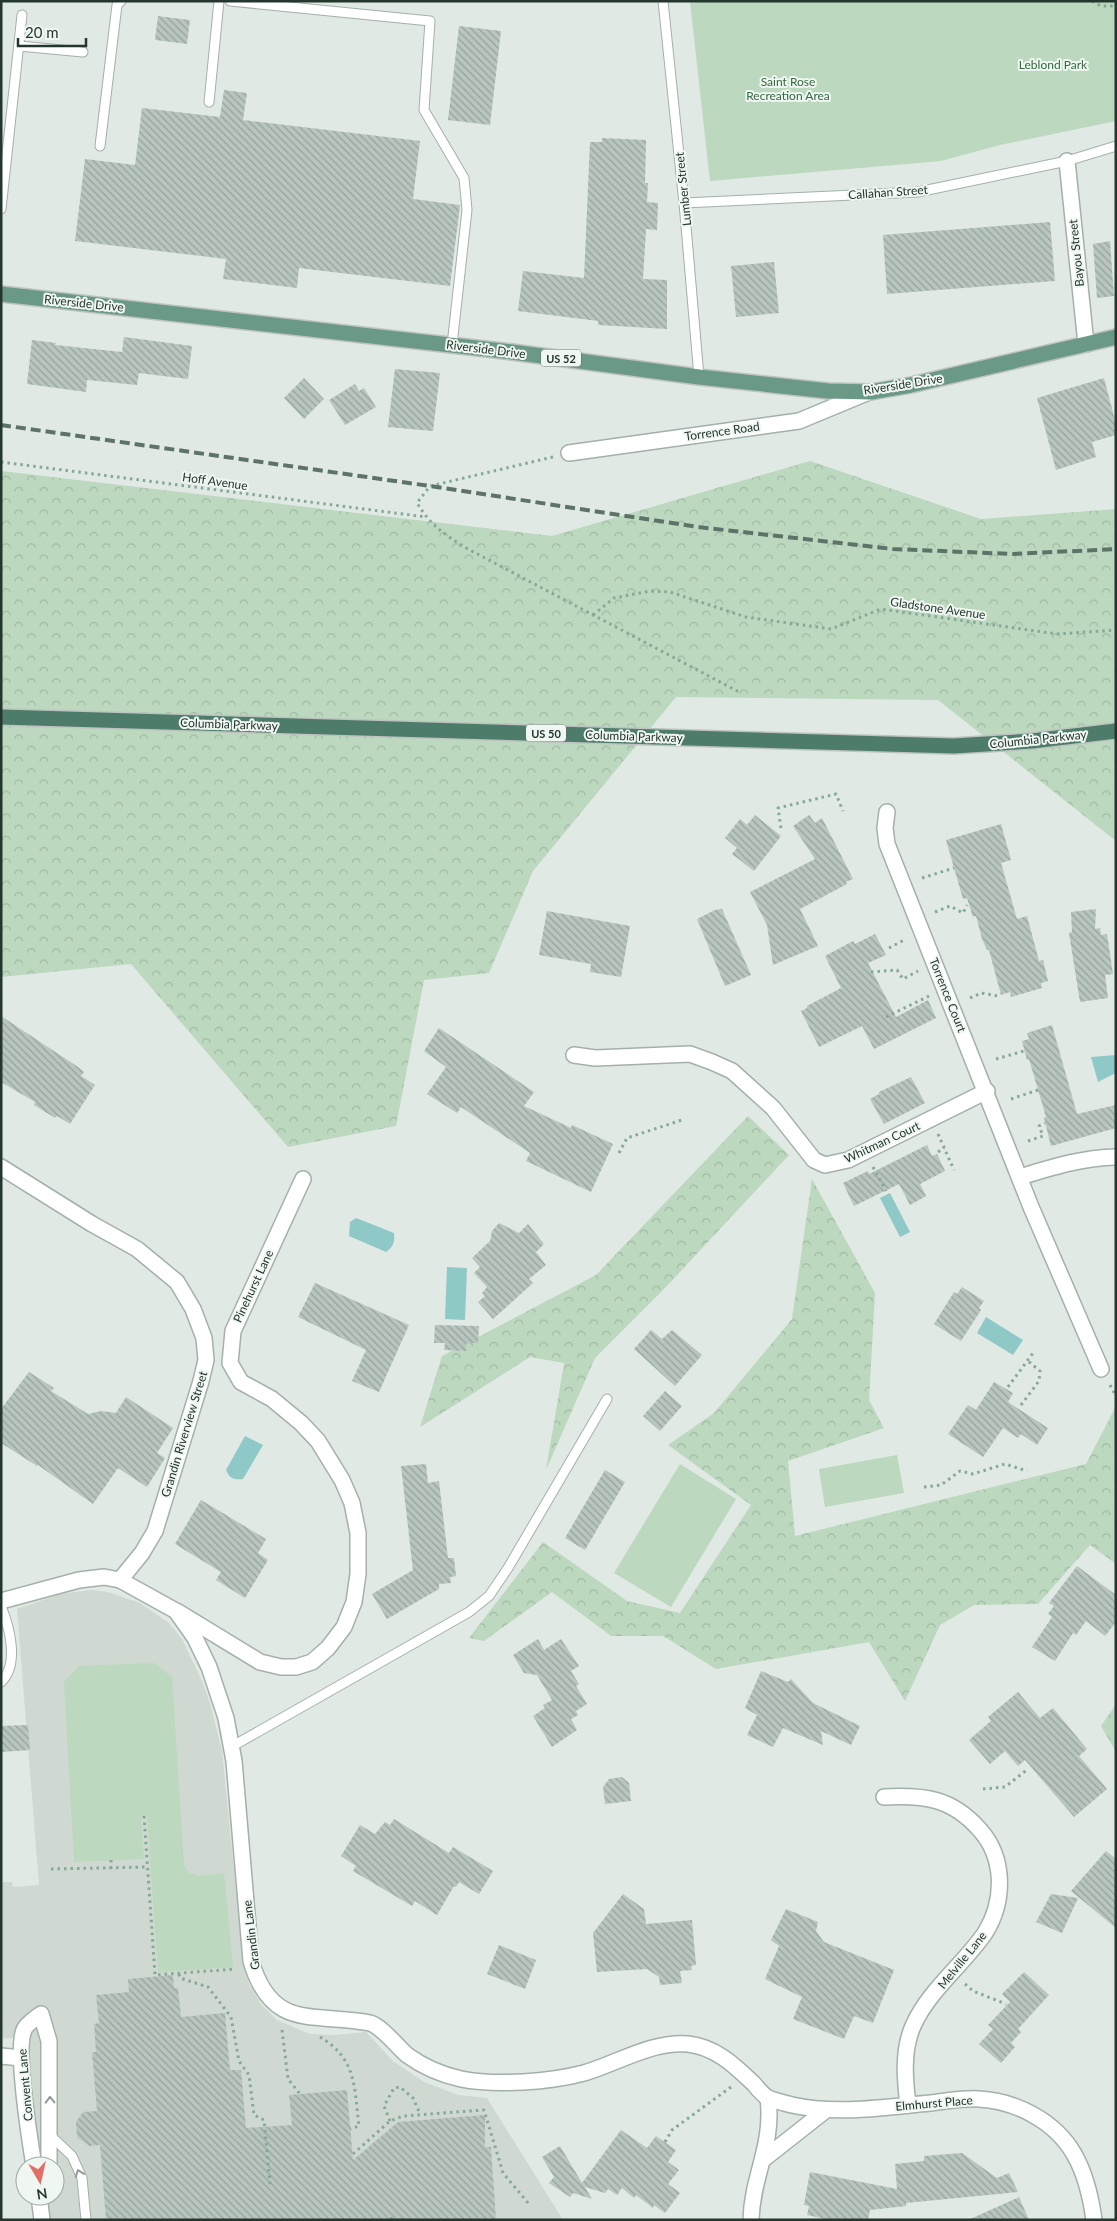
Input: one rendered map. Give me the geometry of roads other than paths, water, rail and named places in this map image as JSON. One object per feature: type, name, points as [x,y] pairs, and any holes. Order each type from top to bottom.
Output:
[{"type":"highway","name":"Columbia Parkway","points":[[1,717],[954,746],[1116,731]]},
{"type":"main road","name":"Riverside Drive","points":[[1,294],[452,345],[828,391],[871,392],[911,385],[1116,336]]},
{"type":"street","name":"Bayou Street","points":[[1066,161],[1086,344]]},
{"type":"street","name":"Torrence Road","points":[[569,453],[798,421],[871,392]]},
{"type":"street","name":"Torrence Court","points":[[887,812],[885,828],[887,844],[1020,1177],[1101,1369]]},
{"type":"street","name":"Whitman Court","points":[[574,1055],[595,1058],[690,1054],[732,1071],[773,1108],[814,1160],[825,1165],[848,1160],[987,1092]]},
{"type":"street","points":[[1020,1177],[1059,1164],[1096,1157],[1116,1157]]},
{"type":"street","name":"Grandin Riverview Street","points":[[1,1167],[92,1224],[137,1249],[161,1267],[181,1289],[193,1309],[204,1338],[206,1360],[201,1382],[155,1531],[142,1553],[120,1580]]},
{"type":"street","name":"Pinehurst Lane","points":[[176,1611],[260,1662],[280,1667],[296,1667],[312,1662],[328,1648],[344,1627],[354,1602],[358,1574],[358,1533],[352,1504],[342,1480],[318,1441],[301,1423],[272,1399],[241,1382],[230,1362],[232,1330],[304,1179]]},
{"type":"street","name":"Grandin Lane","points":[[1,1601],[79,1580],[104,1577],[120,1580],[176,1611],[195,1638],[210,1667],[226,1718],[231,1747],[251,1961],[257,1979],[267,1995],[281,2008],[307,2018],[334,2018],[374,2024],[409,2056],[434,2070],[461,2079],[493,2082],[538,2080],[582,2074],[652,2048],[671,2044],[691,2044],[710,2050],[728,2060],[768,2098]]},
{"type":"street","name":"Melville Lane","points":[[884,1797],[908,1796],[933,1799],[951,1805],[982,1832],[996,1856],[1000,1876],[999,1896],[987,1928],[950,1973],[913,2026],[906,2052],[905,2079],[908,2105]]},
{"type":"street","name":"Convent Lane","points":[[33,2156],[21,2058],[24,2028],[41,2014],[49,2041],[50,2156]]},
{"type":"street","points":[[1,2056],[21,2058]]},
{"type":"street","points":[[751,2220],[752,2200],[768,2139],[770,2112],[768,2098]]},
{"type":"street","name":"Elmhurst Place","points":[[768,2098],[793,2105],[826,2110],[981,2099],[1003,2103],[1024,2110],[1043,2121],[1060,2136],[1074,2154],[1091,2202],[1094,2220]]},
{"type":"street","points":[[764,2158],[826,2110]]},
{"type":"lane","points":[[100,146],[117,5],[121,1]]},
{"type":"lane","points":[[209,102],[219,1]]},
{"type":"lane","points":[[230,1],[430,21],[424,110],[464,178],[467,210],[452,345]]},
{"type":"lane","name":"Lumber Street","points":[[663,1],[700,376]]},
{"type":"lane","points":[[1,209],[22,15]]},
{"type":"lane","points":[[18,46],[83,52]]},
{"type":"lane","name":"Callahan Street","points":[[684,203],[918,192],[1066,161],[1116,146]]},
{"type":"lane","points":[[231,1747],[469,1612],[489,1596],[508,1568],[607,1399]]},
{"type":"lane","points":[[1,1606],[8,1623],[12,1645],[10,1667],[1,1682]]},
{"type":"lane","points":[[51,2136],[72,2156],[76,2163],[82,2178],[86,2220]]},
{"type":"water","points":[[1116,1055],[1116,1073],[1098,1082],[1091,1057]]},
{"type":"water","points":[[890,1193],[910,1232],[900,1237],[880,1198]]},
{"type":"water","points":[[356,1218],[394,1233],[394,1242],[386,1252],[349,1236],[350,1222]]},
{"type":"water","points":[[447,1267],[467,1268],[465,1320],[445,1319]]},
{"type":"water","points":[[986,1317],[1023,1340],[1013,1355],[977,1333]]},
{"type":"water","points":[[245,1436],[263,1445],[243,1479],[235,1479],[226,1470]]},
{"type":"railway","points":[[1,425],[430,486],[698,527],[893,549],[1013,554],[1116,549]]},
{"type":"park label","name":"Leblond Park","points":[[1053,64]]},
{"type":"park label","name":"Saint Rose Recreation Area","points":[[788,88]]}]
